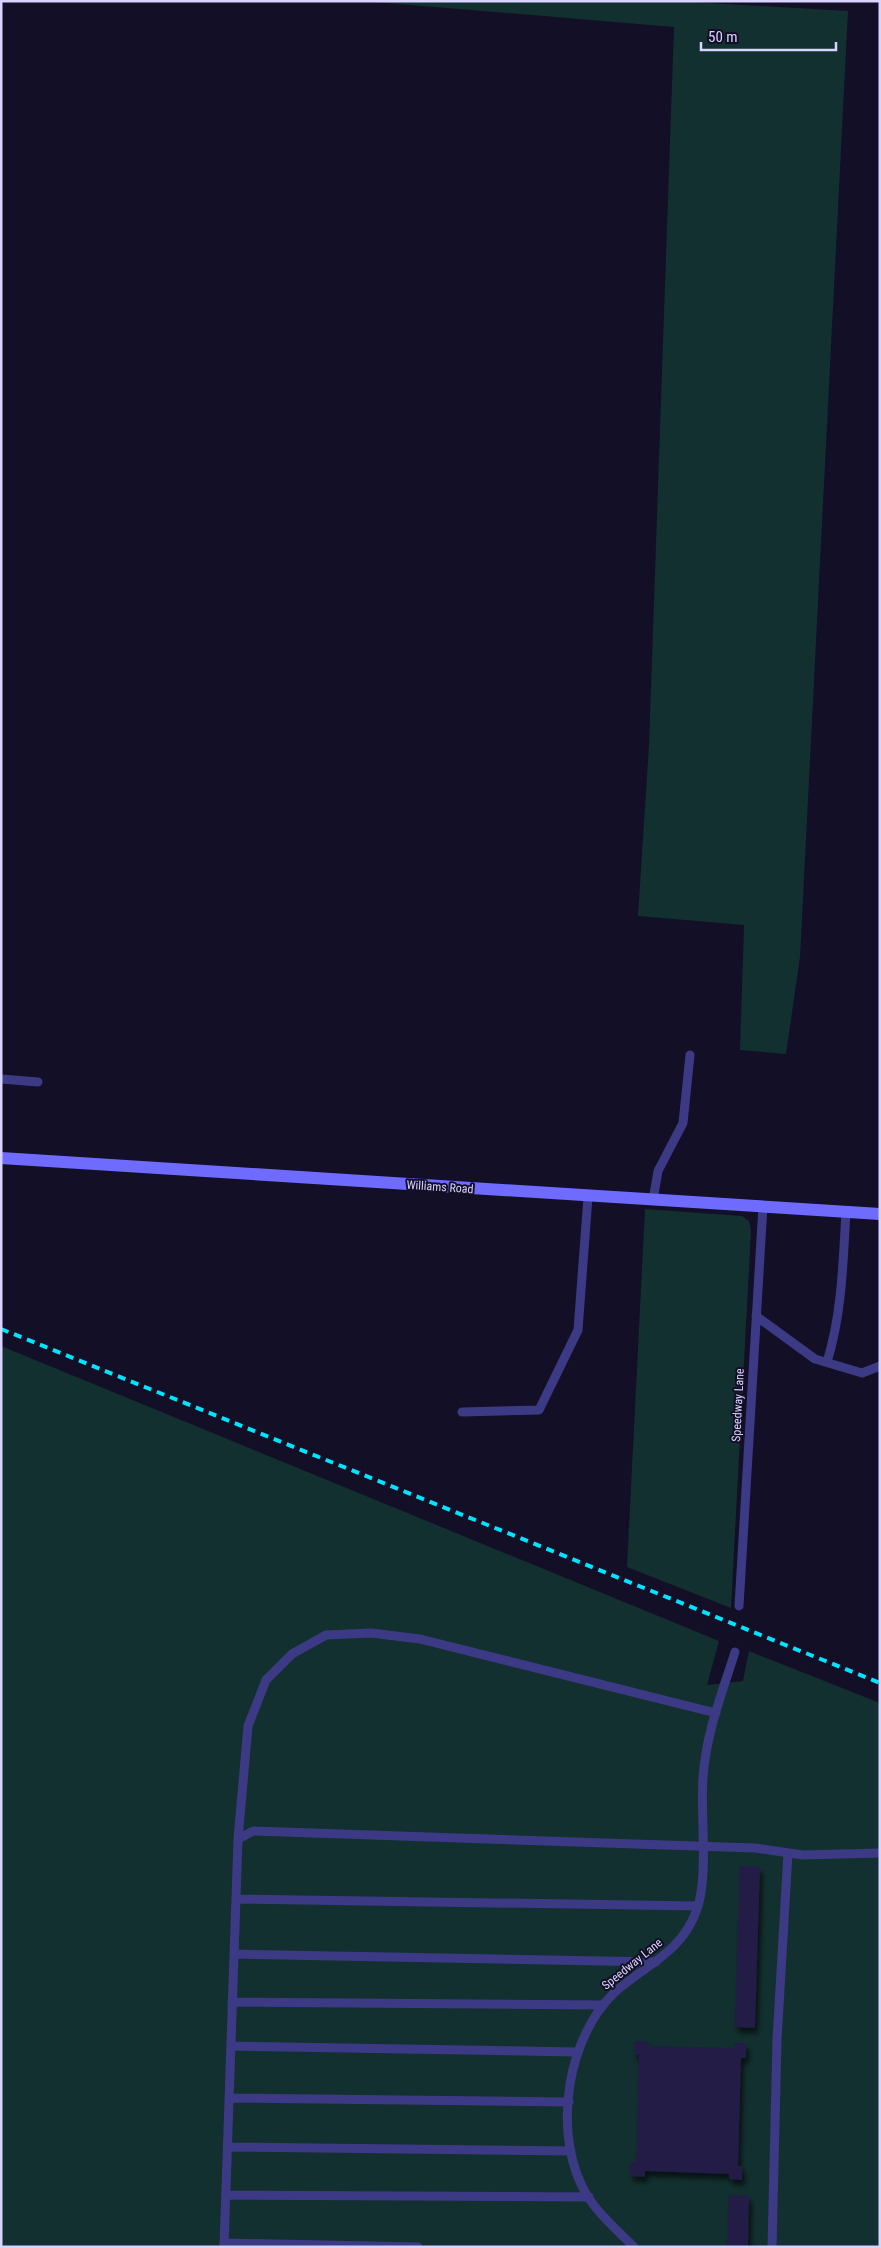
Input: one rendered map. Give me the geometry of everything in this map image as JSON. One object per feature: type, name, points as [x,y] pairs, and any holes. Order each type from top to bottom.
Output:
[{"type":"main road","name":"Williams Road","points":[[1,1158],[588,1197],[880,1214]]},
{"type":"lane","points":[[653,1200],[658,1171],[683,1123],[690,1055]]},
{"type":"lane","points":[[1,1079],[38,1082]]},
{"type":"lane","points":[[462,1412],[539,1410],[578,1330],[588,1197]]},
{"type":"lane","name":"Speedway Lane","points":[[739,1606],[763,1206]]},
{"type":"lane","points":[[827,1362],[835,1336],[846,1212]]},
{"type":"lane","points":[[756,1316],[815,1359],[862,1373],[880,1366]]},
{"type":"lane","points":[[418,2247],[224,2245],[238,1839],[248,1726],[266,1680],[292,1654],[326,1634],[371,1633],[420,1639],[716,1713]]},
{"type":"lane","name":"Speedway Lane","points":[[634,2247],[601,2215],[580,2184],[571,2151],[569,2102],[571,2078],[577,2052],[603,2005],[628,1982],[656,1962],[683,1938],[698,1906],[703,1846],[704,1762],[716,1713],[735,1652]]},
{"type":"lane","points":[[238,1839],[253,1832],[755,1848],[803,1855],[880,1853]]},
{"type":"lane","points":[[772,2247],[778,2040],[788,1853]]},
{"type":"lane","points":[[236,1899],[698,1906]]},
{"type":"lane","points":[[234,1954],[656,1962]]},
{"type":"lane","points":[[232,2002],[603,2005]]},
{"type":"lane","points":[[231,2046],[577,2052]]},
{"type":"lane","points":[[229,2098],[569,2102]]},
{"type":"lane","points":[[228,2147],[571,2151]]},
{"type":"lane","points":[[226,2195],[589,2197]]},
{"type":"green space","points":[[363,1],[674,1],[848,11],[800,957],[786,1054],[740,1050],[744,925],[638,916],[649,745],[674,27]]},
{"type":"green space","points":[[645,1209],[742,1216],[749,1221],[751,1231],[731,1608],[627,1567]]},
{"type":"green space","points":[[1,1346],[719,1641],[707,1685],[743,1681],[749,1651],[880,1703],[880,2247],[1,2247]]},
{"type":"building","points":[[740,1866],[760,1867],[755,2028],[735,2027]]},
{"type":"building","points":[[634,2041],[647,2041],[648,2046],[734,2048],[734,2043],[746,2043],[746,2058],[741,2058],[738,2166],[742,2166],[742,2180],[729,2179],[729,2174],[645,2171],[645,2177],[630,2176],[630,2162],[636,2162],[639,2055],[634,2055]]},
{"type":"building","points":[[729,2195],[749,2196],[748,2247],[727,2247]]},
{"type":"railway","points":[[1,1329],[880,1683]]}]
